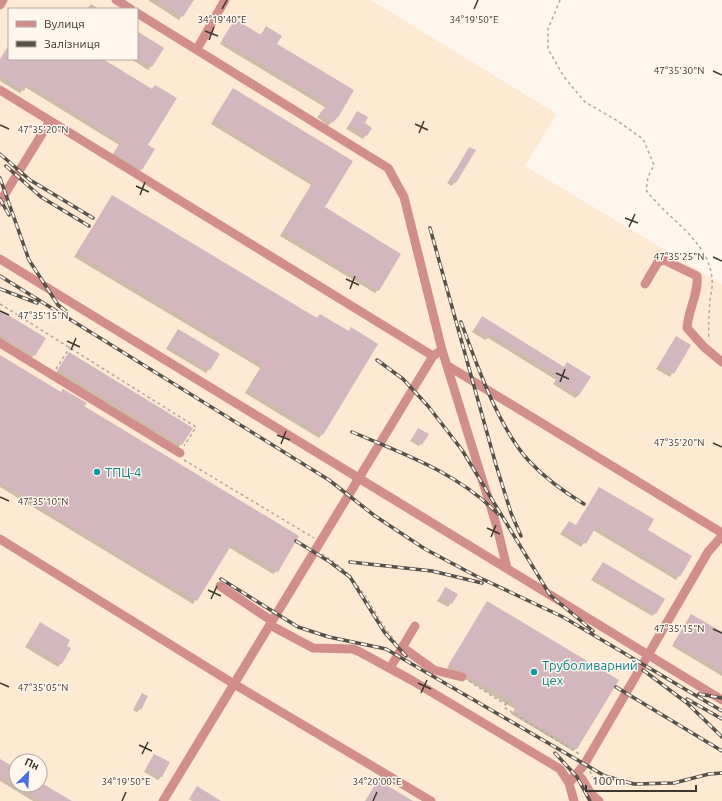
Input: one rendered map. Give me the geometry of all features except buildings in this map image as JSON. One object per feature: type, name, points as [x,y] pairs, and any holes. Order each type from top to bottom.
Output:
[{"type":"lane","points":[[0,5],[3,0]]},
{"type":"lane","points":[[116,0],[129,8]]},
{"type":"lane","points":[[197,49],[225,0]]},
{"type":"lane","points":[[138,14],[388,168],[404,197],[442,350],[507,568]]},
{"type":"lane","points":[[0,90],[433,356]]},
{"type":"lane","points":[[0,202],[50,121]]},
{"type":"lane","points":[[0,259],[722,700]]},
{"type":"lane","points":[[645,284],[658,262],[664,260],[696,276],[698,285],[688,317],[687,328],[722,362]]},
{"type":"lane","points":[[0,342],[180,453]]},
{"type":"lane","points":[[163,801],[433,356],[442,350]]},
{"type":"lane","points":[[448,366],[722,535],[708,552],[587,759],[569,783]]},
{"type":"lane","points":[[0,539],[234,684],[431,801]]},
{"type":"lane","points":[[220,586],[271,623],[313,648],[354,649],[390,668],[560,769],[569,783],[574,801]]},
{"type":"lane","points":[[390,668],[415,626]]},
{"type":"lane","points":[[402,647],[434,670],[462,677]]},
{"type":"lane","points":[[577,773],[583,779],[589,794],[599,801]]},
{"type":"path","points":[[560,0],[548,29],[548,49],[551,55],[564,77],[585,102],[616,120],[642,139],[654,164],[648,177],[646,190],[656,204],[671,217],[703,250],[712,278],[708,323],[710,352]]},
{"type":"path","points":[[0,304],[196,427],[177,457],[318,546],[354,580],[388,633],[402,647]]},
{"type":"path","points":[[53,375],[70,347]]},
{"type":"path","points":[[462,677],[507,703],[505,708],[587,759],[597,788]]},
{"type":"shaded area","points":[[0,0],[371,0],[557,114],[525,166],[722,284],[722,801],[0,801]]},
{"type":"railway","points":[[0,154],[30,180],[93,218]]},
{"type":"railway","points":[[6,166],[41,197],[89,226]]},
{"type":"railway","points":[[0,178],[29,260],[58,305],[67,312]]},
{"type":"railway","points":[[0,199],[9,215]]},
{"type":"railway","points":[[430,228],[496,465],[511,513],[521,536]]},
{"type":"railway","points":[[0,276],[329,480],[375,516],[425,549],[476,576],[563,617],[722,711]]},
{"type":"railway","points":[[0,289],[37,303]]},
{"type":"railway","points":[[461,322],[489,395],[518,447],[529,461],[548,479],[584,504]]},
{"type":"railway","points":[[377,360],[403,379],[428,406],[462,450],[550,595],[593,631]]},
{"type":"railway","points":[[352,432],[430,466],[448,476],[466,487],[498,514]]},
{"type":"railway","points":[[296,541],[330,562],[350,577],[385,633],[406,656]]},
{"type":"railway","points":[[350,562],[432,571],[482,583]]},
{"type":"railway","points":[[221,579],[298,627],[329,637],[386,649],[605,776],[634,784],[674,783],[709,774],[722,773]]},
{"type":"railway","points":[[643,670],[687,703],[722,737]]},
{"type":"railway","points":[[616,687],[722,751]]},
{"type":"railway","points":[[699,694],[722,698]]},
{"type":"railway","points":[[687,699],[722,719]]},
{"type":"railway","points":[[555,753],[577,777],[590,801]]},
{"type":"place","name":"ТПЦ-4","points":[[97,472]]},
{"type":"place","name":"Труболиварний цех","points":[[534,672]]}]
